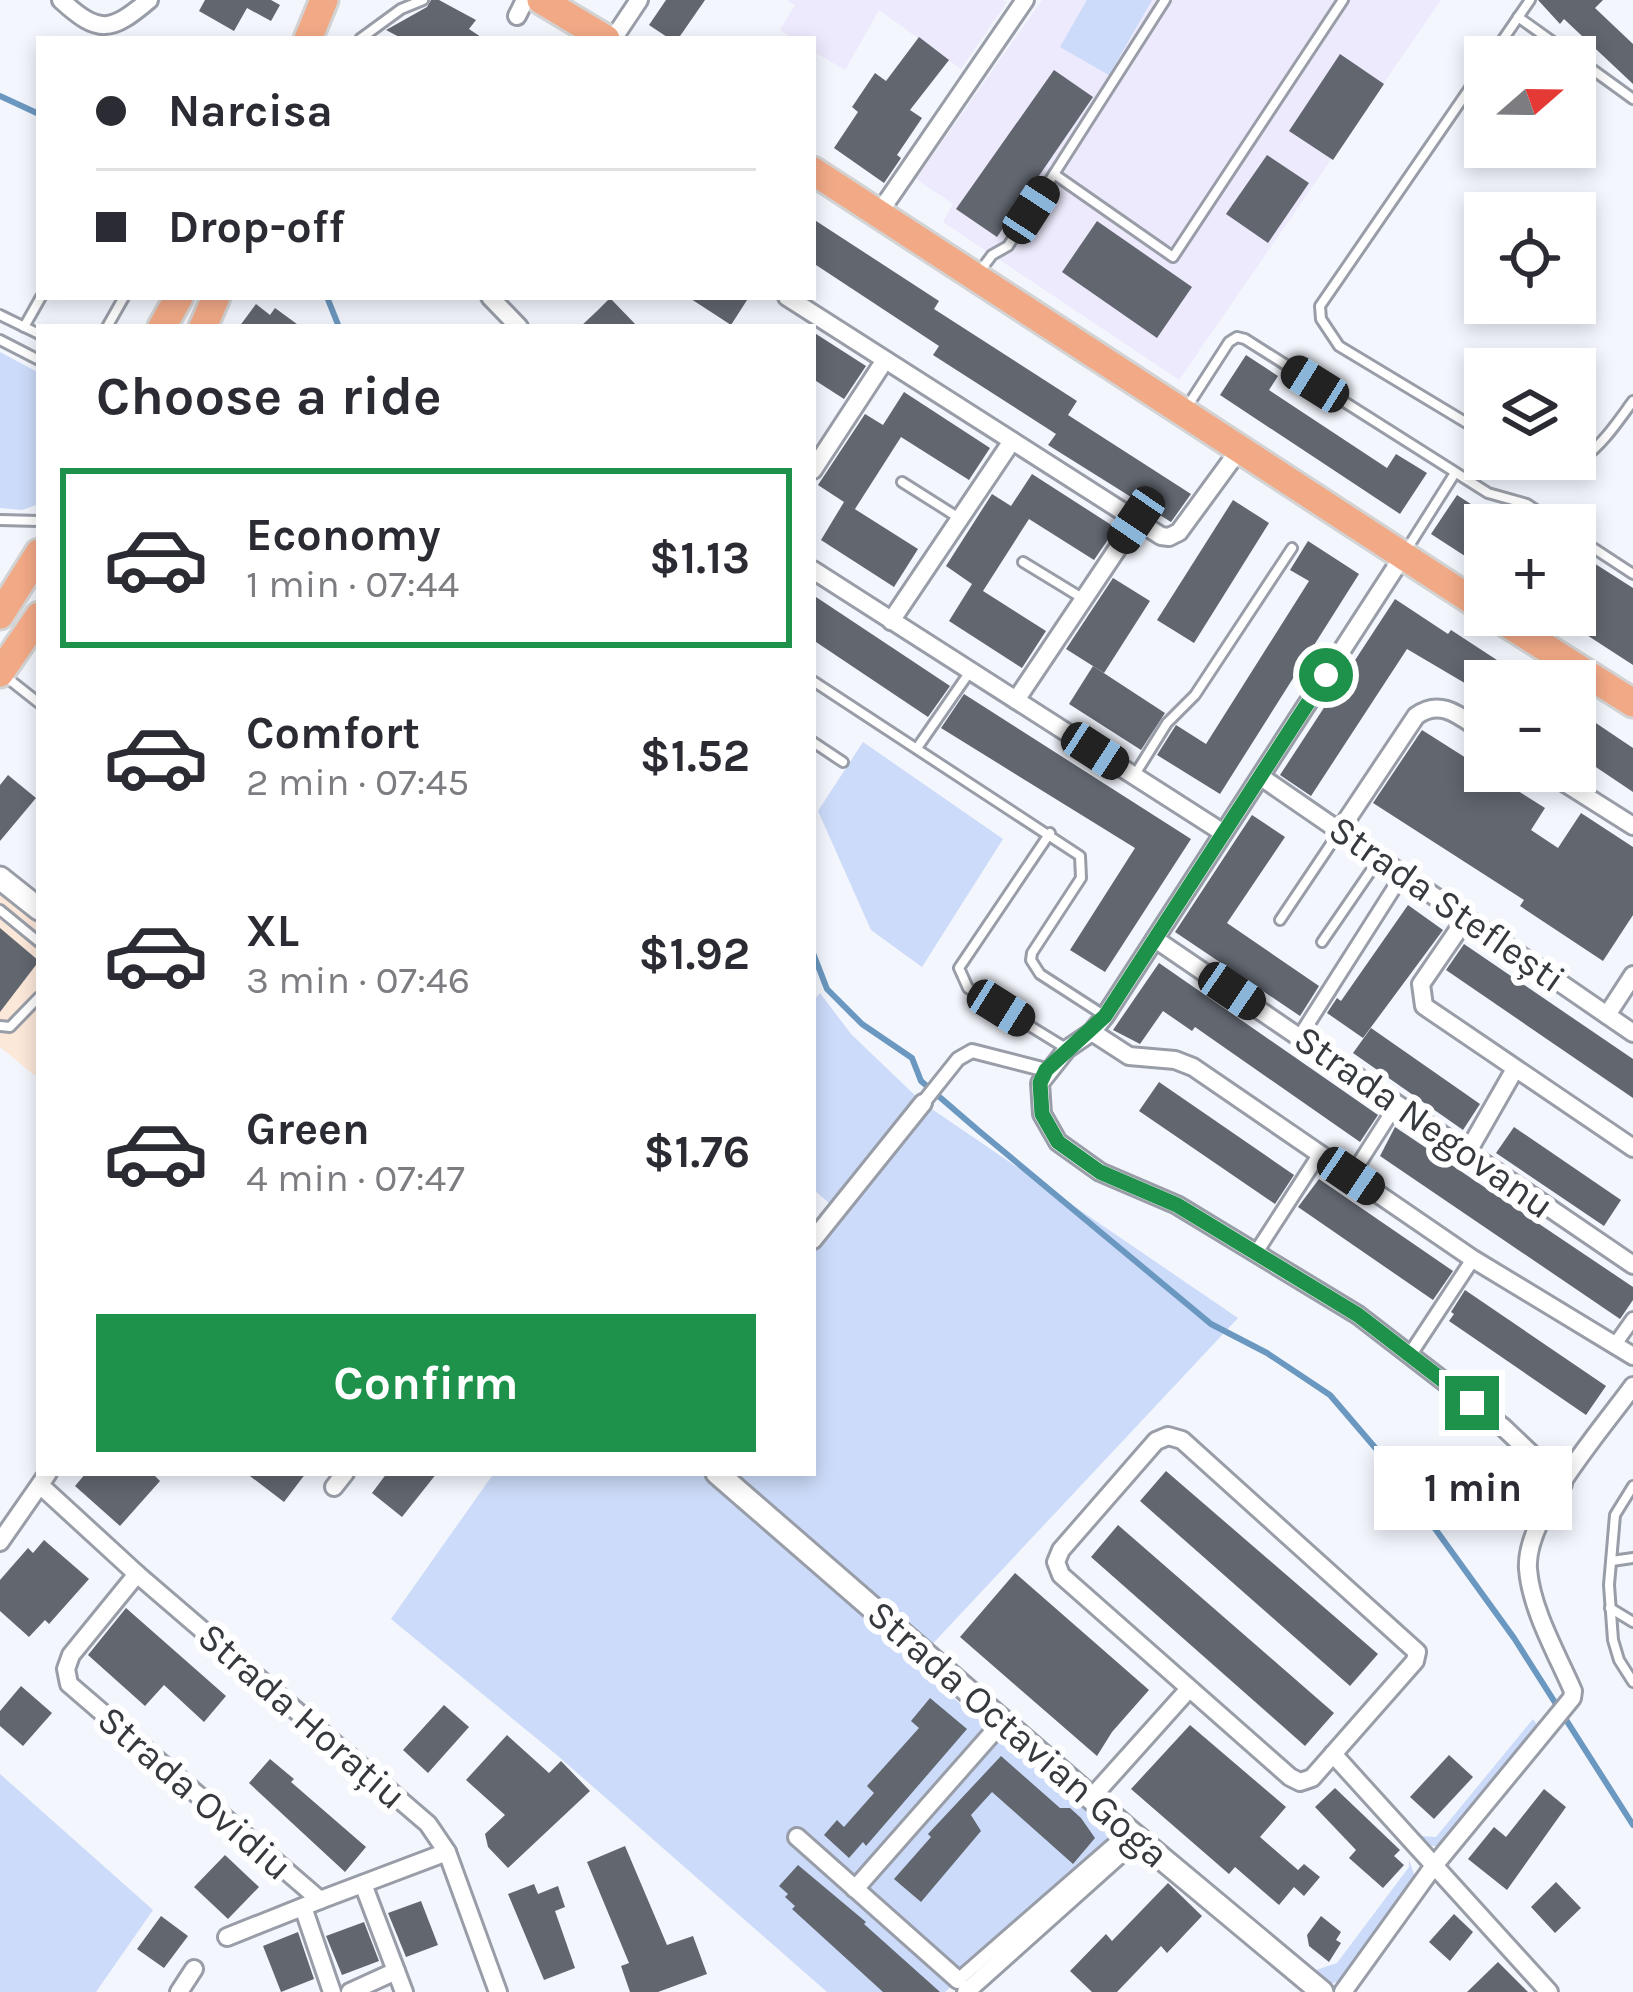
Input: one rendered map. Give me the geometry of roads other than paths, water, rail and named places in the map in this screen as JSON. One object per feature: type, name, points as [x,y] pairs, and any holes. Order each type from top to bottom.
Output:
[{"type":"main road","points":[[309,36],[321,0]]},
{"type":"main road","points":[[541,0],[604,36]]},
{"type":"main road","points":[[816,173],[1464,595]]},
{"type":"main road","points":[[0,615],[36,558]]},
{"type":"main road","points":[[0,673],[36,620]]},
{"type":"main road","points":[[1523,636],[1555,660]]},
{"type":"main road","points":[[1596,686],[1633,704]]},
{"type":"street","points":[[61,0],[102,28],[115,26],[149,0]]},
{"type":"street","points":[[611,36],[639,0]]},
{"type":"street","points":[[879,213],[1025,0]]},
{"type":"street","points":[[493,300],[516,324]]},
{"type":"street","points":[[792,300],[1160,536],[1179,532],[1239,449]]},
{"type":"street","points":[[816,465],[885,360]]},
{"type":"street","points":[[891,621],[1012,441]]},
{"type":"street","points":[[1016,700],[1136,520]]},
{"type":"street","points":[[1403,556],[1105,1016],[1046,1070],[1039,1099],[1058,1142],[1100,1172],[1177,1205],[1358,1315],[1503,1427],[1563,1484]]},
{"type":"street","points":[[816,572],[1222,832]]},
{"type":"street","points":[[1340,830],[1416,716],[1436,706],[1464,720]]},
{"type":"street","name":"Strada Steflești","points":[[1261,777],[1633,1033]]},
{"type":"street","points":[[1579,792],[1633,826]]},
{"type":"street","points":[[1300,1036],[1403,874]]},
{"type":"street","points":[[0,878],[36,907]]},
{"type":"street","points":[[1467,916],[1420,984],[1424,1006],[1633,1148]]},
{"type":"street","name":"Strada Negovanu","points":[[1155,939],[1633,1264]]},
{"type":"street","points":[[1607,1015],[1633,975]]},
{"type":"street","points":[[1091,1032],[1129,1056],[1174,1060],[1192,1067],[1474,1259],[1633,1356]]},
{"type":"street","points":[[816,1236],[958,1059],[972,1051],[1046,1070]]},
{"type":"street","points":[[1467,1153],[1515,1069]]},
{"type":"street","points":[[1351,1176],[1397,1104]]},
{"type":"street","points":[[1255,1254],[1319,1155]]},
{"type":"street","points":[[1409,1356],[1474,1259]]},
{"type":"street","points":[[1616,1343],[1633,1318]]},
{"type":"street","points":[[1343,1992],[1433,1867],[1568,1704],[1573,1690],[1528,1571],[1529,1546],[1539,1517],[1633,1386]]},
{"type":"street","points":[[1168,1436],[1182,1440],[1417,1652],[1334,1754],[1312,1778],[1300,1782],[1188,1690],[1061,1575],[1056,1562],[1061,1550],[1156,1442],[1168,1436]]},
{"type":"street","name":"Strada Octavian Goga","points":[[720,1476],[943,1682],[1322,1992]]},
{"type":"street","points":[[0,1542],[44,1479]]},
{"type":"street","name":"Strada Horațiu","points":[[44,1479],[137,1574],[428,1824],[447,1852],[498,1992]]},
{"type":"street","name":"Strada Ovidiu","points":[[137,1574],[71,1655],[66,1669],[69,1684],[311,1904],[447,1852]]},
{"type":"street","points":[[805,1844],[851,1893],[962,1986],[1105,1816],[1188,1690]]},
{"type":"street","points":[[851,1893],[874,1858],[896,1851],[951,1788],[990,1718]]},
{"type":"street","points":[[1334,1754],[1549,1992]]},
{"type":"street","points":[[363,1884],[404,1992]]},
{"type":"street","points":[[227,1937],[311,1904],[332,1992]]},
{"type":"street","points":[[179,1992],[194,1969]]},
{"type":"street","points":[[350,1992],[396,1971]]},
{"type":"lane","points":[[364,36],[401,9],[423,0]]},
{"type":"lane","points":[[976,277],[992,255],[1007,246],[1165,0]]},
{"type":"lane","points":[[1054,174],[1173,257],[1343,0]]},
{"type":"lane","points":[[1505,36],[1530,0]]},
{"type":"lane","points":[[1518,17],[1545,36]]},
{"type":"lane","points":[[1596,72],[1633,98]]},
{"type":"lane","points":[[1464,97],[1320,306],[1321,319],[1340,346],[1464,421]]},
{"type":"lane","points":[[24,327],[38,300]]},
{"type":"lane","points":[[0,315],[36,333]]},
{"type":"lane","points":[[1183,413],[1237,337],[1488,493],[1527,504]]},
{"type":"lane","points":[[0,340],[36,358]]},
{"type":"lane","points":[[1596,447],[1633,400]]},
{"type":"lane","points":[[1403,556],[1455,473]]},
{"type":"lane","points":[[902,482],[960,518]]},
{"type":"lane","points":[[0,520],[36,521]]},
{"type":"lane","points":[[1134,776],[1167,723],[1196,695],[1292,548]]},
{"type":"lane","points":[[1596,550],[1633,574]]},
{"type":"lane","points":[[1023,562],[1084,599]]},
{"type":"lane","points":[[917,748],[970,671]]},
{"type":"lane","points":[[0,673],[36,702]]},
{"type":"lane","points":[[816,683],[1080,856],[1083,869],[1031,960],[1040,974],[1105,1016]]},
{"type":"lane","points":[[816,744],[843,762]]},
{"type":"lane","points":[[1280,920],[1340,830]]},
{"type":"lane","points":[[1049,833],[958,968],[968,988],[1067,1049]]},
{"type":"lane","points":[[1322,941],[1380,858]]},
{"type":"lane","points":[[0,910],[36,940]]},
{"type":"lane","points":[[0,1027],[10,1028],[36,1001]]},
{"type":"lane","points":[[1633,1486],[1615,1515],[1609,1607],[1619,1660],[1633,1682]]},
{"type":"lane","points":[[1612,1561],[1633,1558]]},
{"type":"lane","points":[[1609,1607],[1633,1622]]},
{"type":"waterway","points":[[0,96],[36,113]]},
{"type":"waterway","points":[[328,300],[338,324]]},
{"type":"waterway","points":[[816,961],[827,989],[862,1024],[912,1058],[921,1081],[979,1131],[1211,1324],[1267,1353],[1330,1395],[1384,1458],[1514,1638],[1633,1825]]}]
